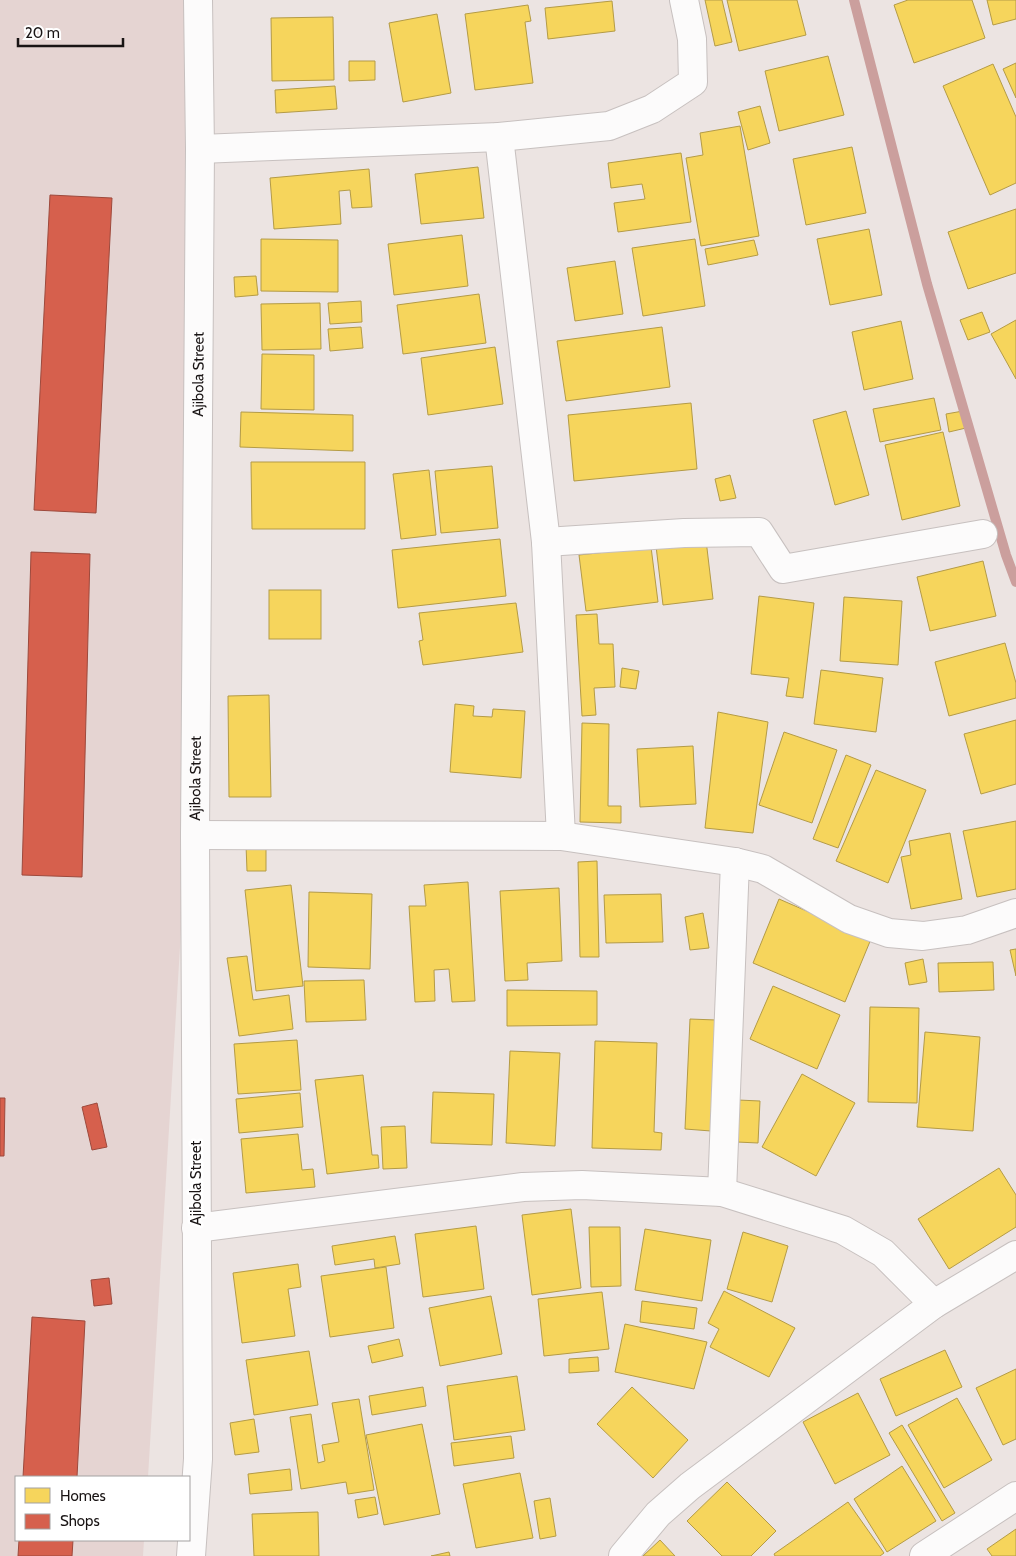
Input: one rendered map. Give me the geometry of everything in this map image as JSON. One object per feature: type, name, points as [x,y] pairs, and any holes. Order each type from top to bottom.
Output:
[{"type":"street","name":"Ajibola Street","points":[[191,1556],[198,1459],[195,835],[200,149],[198,0]]},
{"type":"street","points":[[200,149],[499,137],[609,126],[652,109],[693,82],[692,39],[684,0]]},
{"type":"street","points":[[499,137],[546,542],[561,836]]},
{"type":"street","points":[[546,542],[684,533],[759,532],[783,569],[983,534]]},
{"type":"street","points":[[195,835],[561,836],[735,862],[763,869],[849,919],[889,933],[922,936],[967,930],[1016,913]]},
{"type":"street","points":[[722,1192],[735,862]]},
{"type":"street","points":[[196,1228],[522,1187],[582,1185],[722,1192],[844,1230],[884,1253],[934,1304]]},
{"type":"street","points":[[623,1556],[658,1514],[690,1486],[934,1304],[1016,1255]]},
{"type":"street","points":[[924,1556],[1016,1496]]},
{"type":"shaded area","points":[[0,0],[190,0],[196,682],[148,1476],[15,1476],[15,1541],[144,1541],[143,1556],[0,1556]]},
{"type":"building: Homes","points":[[705,0],[722,0],[732,42],[715,46]]},
{"type":"building: Homes","points":[[727,0],[797,0],[806,35],[739,51]]},
{"type":"building: Homes","points":[[908,0],[972,0],[985,38],[914,63],[894,5]]},
{"type":"building: Homes","points":[[987,0],[1016,0],[1016,19],[993,25]]},
{"type":"building: Homes","points":[[612,1],[615,31],[548,39],[545,8]]},
{"type":"building: Homes","points":[[528,5],[531,21],[525,22],[533,83],[475,90],[465,14]]},
{"type":"building: Homes","points":[[437,14],[451,93],[403,102],[389,23]]},
{"type":"building: Homes","points":[[333,17],[334,80],[272,81],[271,18]]},
{"type":"building: Homes","points":[[828,56],[844,115],[779,131],[765,71]]},
{"type":"building: Homes","points":[[349,61],[375,61],[375,80],[349,81]]},
{"type":"building: Homes","points":[[1016,63],[1016,98],[1003,69]]},
{"type":"building: Homes","points":[[993,64],[1016,117],[1016,183],[990,195],[943,86]]},
{"type":"building: Homes","points":[[335,86],[337,109],[276,113],[275,90]]},
{"type":"building: Homes","points":[[760,106],[770,143],[748,150],[738,112]]},
{"type":"building: Homes","points":[[740,126],[759,236],[701,246],[686,158],[703,155],[700,133]]},
{"type":"building: Homes","points":[[852,147],[866,213],[806,225],[793,159]]},
{"type":"building: Homes","points":[[681,153],[691,222],[618,232],[614,203],[645,199],[642,184],[611,188],[608,163]]},
{"type":"building: Homes","points":[[478,167],[484,218],[421,224],[415,174]]},
{"type":"building: Homes","points":[[369,169],[372,207],[352,208],[350,190],[339,191],[341,224],[274,229],[270,178]]},
{"type":"building: Homes","points":[[1016,209],[1016,273],[968,289],[948,232]]},
{"type":"building: Homes","points":[[869,229],[882,295],[830,305],[817,239]]},
{"type":"building: Homes","points":[[462,235],[468,286],[394,295],[388,244]]},
{"type":"building: Homes","points":[[261,239],[338,240],[338,292],[261,291]]},
{"type":"building: Homes","points":[[695,239],[705,306],[643,316],[632,248]]},
{"type":"building: Homes","points":[[754,240],[758,255],[708,265],[705,249]]},
{"type":"building: Homes","points":[[615,261],[623,314],[575,321],[567,268]]},
{"type":"building: Homes","points":[[256,276],[258,295],[235,297],[234,277]]},
{"type":"building: Homes","points":[[479,294],[486,343],[403,354],[397,305]]},
{"type":"building: Homes","points":[[361,301],[362,322],[330,324],[328,303]]},
{"type":"building: Homes","points":[[320,303],[321,349],[262,350],[261,304]]},
{"type":"building: Homes","points":[[982,312],[990,332],[968,340],[960,320]]},
{"type":"building: Homes","points":[[1016,320],[1016,379],[991,334]]},
{"type":"building: Homes","points":[[901,321],[913,379],[864,390],[852,332]]},
{"type":"building: Homes","points":[[361,327],[363,348],[330,351],[328,329]]},
{"type":"building: Homes","points":[[662,327],[670,387],[566,401],[557,341]]},
{"type":"building: Homes","points":[[495,347],[503,404],[428,415],[421,358]]},
{"type":"building: Homes","points":[[262,354],[314,355],[314,410],[261,409]]},
{"type":"building: Homes","points":[[934,398],[941,430],[880,442],[873,409]]},
{"type":"building: Homes","points":[[691,403],[697,469],[574,481],[568,415]]},
{"type":"building: Homes","points":[[846,411],[869,495],[835,505],[813,420]]},
{"type":"building: Homes","points":[[963,411],[966,428],[949,432],[946,414]]},
{"type":"building: Homes","points":[[241,412],[353,415],[353,451],[240,447]]},
{"type":"building: Homes","points":[[943,432],[960,506],[902,520],[885,445]]},
{"type":"building: Homes","points":[[251,462],[365,462],[365,529],[252,529]]},
{"type":"building: Homes","points":[[492,466],[498,528],[441,533],[435,471]]},
{"type":"building: Homes","points":[[429,470],[436,535],[401,539],[393,474]]},
{"type":"building: Homes","points":[[730,475],[736,498],[720,501],[715,479]]},
{"type":"building: Homes","points":[[500,539],[506,596],[398,608],[392,550]]},
{"type":"building: Homes","points":[[706,540],[713,599],[663,605],[656,546]]},
{"type":"building: Homes","points":[[651,547],[658,602],[586,611],[579,555]]},
{"type":"building: Homes","points":[[983,561],[996,616],[930,631],[917,577]]},
{"type":"building: Homes","points":[[269,590],[321,590],[321,639],[269,639]]},
{"type":"building: Homes","points":[[759,596],[814,603],[803,698],[786,696],[789,678],[751,674]]},
{"type":"building: Homes","points":[[844,597],[902,601],[898,665],[840,661]]},
{"type":"building: Homes","points":[[516,603],[523,652],[423,665],[419,641],[423,640],[419,613]]},
{"type":"building: Homes","points":[[597,614],[599,644],[613,644],[615,687],[594,688],[596,715],[582,716],[576,615]]},
{"type":"building: Homes","points":[[1005,643],[1016,683],[1016,698],[949,716],[935,662]]},
{"type":"building: Homes","points":[[622,668],[639,671],[636,689],[620,687]]},
{"type":"building: Homes","points":[[821,670],[883,678],[876,732],[814,724]]},
{"type":"building: Homes","points":[[269,695],[271,797],[229,797],[228,696]]},
{"type":"building: Homes","points":[[455,704],[474,706],[473,716],[492,717],[493,709],[525,711],[521,778],[450,772]]},
{"type":"building: Homes","points":[[718,712],[768,722],[753,833],[705,828]]},
{"type":"building: Homes","points":[[1016,720],[1016,784],[981,794],[964,734]]},
{"type":"building: Homes","points":[[582,723],[609,724],[608,806],[621,806],[621,823],[580,822]]},
{"type":"building: Homes","points":[[784,732],[837,750],[812,823],[759,805]]},
{"type":"building: Homes","points":[[693,746],[696,804],[640,807],[637,749]]},
{"type":"building: Homes","points":[[846,755],[871,765],[838,848],[813,839]]},
{"type":"building: Homes","points":[[876,770],[926,790],[888,883],[836,861]]},
{"type":"building: Homes","points":[[1016,821],[1016,889],[977,897],[963,831]]},
{"type":"building: Homes","points":[[950,833],[962,899],[911,909],[901,857],[911,855],[909,841]]},
{"type":"building: Homes","points":[[246,845],[266,845],[266,871],[247,871]]},
{"type":"building: Homes","points":[[597,861],[599,957],[580,957],[578,862]]},
{"type":"building: Homes","points":[[468,882],[475,1001],[452,1002],[449,969],[434,970],[435,1001],[415,1002],[409,906],[426,906],[424,885]]},
{"type":"building: Homes","points":[[291,885],[303,986],[256,991],[245,890]]},
{"type":"building: Homes","points":[[559,888],[562,961],[527,963],[528,980],[505,981],[500,891]]},
{"type":"building: Homes","points":[[309,892],[372,894],[370,969],[308,967]]},
{"type":"building: Homes","points":[[661,894],[663,942],[606,943],[604,895]]},
{"type":"building: Homes","points":[[779,899],[871,939],[845,1002],[753,963]]},
{"type":"building: Homes","points":[[703,913],[709,948],[690,950],[685,917]]},
{"type":"building: Homes","points":[[1016,949],[1016,976],[1010,950]]},
{"type":"building: Homes","points":[[247,956],[253,1000],[289,995],[293,1029],[239,1036],[227,958]]},
{"type":"building: Homes","points":[[923,959],[927,982],[909,985],[905,963]]},
{"type":"building: Homes","points":[[993,962],[994,990],[939,992],[938,963]]},
{"type":"building: Homes","points":[[364,980],[366,1020],[306,1022],[304,981]]},
{"type":"building: Homes","points":[[773,986],[840,1015],[817,1069],[750,1039]]},
{"type":"building: Homes","points":[[507,990],[597,991],[597,1025],[507,1026]]},
{"type":"building: Homes","points":[[870,1007],[919,1008],[917,1103],[868,1102]]},
{"type":"building: Homes","points":[[690,1019],[716,1020],[711,1131],[685,1129]]},
{"type":"building: Homes","points":[[925,1032],[980,1037],[973,1131],[917,1127]]},
{"type":"building: Homes","points":[[297,1040],[301,1090],[238,1094],[234,1044]]},
{"type":"building: Homes","points":[[595,1041],[657,1043],[654,1132],[662,1133],[661,1150],[592,1148]]},
{"type":"building: Homes","points":[[510,1051],[560,1053],[555,1146],[506,1143]]},
{"type":"building: Homes","points":[[802,1074],[855,1103],[816,1176],[762,1147]]},
{"type":"building: Homes","points":[[363,1075],[372,1155],[378,1155],[379,1168],[327,1174],[315,1080]]},
{"type":"building: Homes","points":[[433,1092],[494,1094],[492,1145],[431,1143]]},
{"type":"building: Homes","points":[[300,1093],[303,1127],[239,1133],[236,1099]]},
{"type":"building: Homes","points":[[738,1100],[760,1101],[758,1143],[737,1142]]},
{"type":"building: Homes","points":[[405,1126],[407,1168],[383,1169],[381,1127]]},
{"type":"building: Homes","points":[[298,1134],[302,1170],[313,1169],[315,1187],[246,1193],[241,1139]]},
{"type":"building: Homes","points":[[999,1168],[1016,1195],[1016,1227],[949,1269],[918,1219]]},
{"type":"building: Homes","points":[[571,1209],[581,1288],[532,1295],[522,1215]]},
{"type":"building: Homes","points":[[476,1226],[484,1289],[423,1297],[415,1234]]},
{"type":"building: Homes","points":[[589,1227],[620,1227],[621,1286],[591,1287]]},
{"type":"building: Homes","points":[[645,1229],[711,1240],[702,1301],[635,1290]]},
{"type":"building: Homes","points":[[743,1232],[788,1246],[772,1302],[727,1289]]},
{"type":"building: Homes","points":[[395,1236],[400,1264],[375,1268],[374,1259],[335,1265],[332,1246]]},
{"type":"building: Homes","points":[[298,1264],[301,1287],[288,1289],[295,1336],[242,1343],[233,1273]]},
{"type":"building: Homes","points":[[386,1267],[394,1328],[330,1337],[321,1276]]},
{"type":"building: Homes","points":[[724,1291],[795,1328],[769,1377],[710,1347],[719,1329],[708,1323]]},
{"type":"building: Homes","points":[[602,1292],[609,1349],[544,1356],[538,1299]]},
{"type":"building: Homes","points":[[491,1296],[502,1354],[440,1366],[429,1308]]},
{"type":"building: Homes","points":[[642,1301],[697,1308],[694,1329],[640,1322]]},
{"type":"building: Homes","points":[[625,1324],[707,1342],[694,1389],[615,1372]]},
{"type":"building: Homes","points":[[399,1339],[403,1356],[372,1363],[368,1346]]},
{"type":"building: Homes","points":[[945,1350],[962,1387],[896,1416],[880,1379]]},
{"type":"building: Homes","points":[[309,1351],[318,1405],[254,1415],[246,1360]]},
{"type":"building: Homes","points":[[598,1357],[599,1371],[569,1373],[569,1359]]},
{"type":"building: Homes","points":[[1016,1369],[1016,1439],[1003,1445],[976,1388]]},
{"type":"building: Homes","points":[[517,1376],[525,1430],[454,1440],[447,1386]]},
{"type":"building: Homes","points":[[423,1387],[426,1406],[372,1415],[369,1396]]},
{"type":"building: Homes","points":[[632,1387],[688,1440],[653,1478],[597,1424]]},
{"type":"building: Homes","points":[[858,1393],[890,1455],[835,1484],[803,1422]]},
{"type":"building: Homes","points":[[957,1398],[992,1460],[944,1488],[908,1425]]},
{"type":"building: Homes","points":[[359,1399],[374,1490],[348,1494],[346,1482],[301,1489],[290,1417],[311,1414],[318,1463],[325,1461],[322,1445],[339,1442],[332,1403]]},
{"type":"building: Homes","points":[[254,1419],[259,1452],[235,1455],[230,1423]]},
{"type":"building: Homes","points":[[422,1424],[440,1514],[384,1525],[366,1435]]},
{"type":"building: Homes","points":[[902,1425],[955,1513],[942,1521],[889,1433]]},
{"type":"building: Homes","points":[[511,1436],[514,1458],[454,1466],[451,1443]]},
{"type":"building: Homes","points":[[902,1466],[936,1521],[887,1552],[854,1499]]},
{"type":"building: Homes","points":[[290,1469],[292,1490],[250,1494],[248,1474]]},
{"type":"building: Homes","points":[[520,1473],[533,1538],[476,1548],[463,1484]]},
{"type":"building: Homes","points":[[727,1482],[776,1531],[751,1556],[722,1556],[687,1521]]},
{"type":"building: Homes","points":[[375,1497],[378,1514],[358,1518],[355,1500]]},
{"type":"building: Homes","points":[[550,1498],[556,1536],[540,1539],[534,1501]]},
{"type":"building: Homes","points":[[848,1502],[884,1553],[880,1556],[775,1556],[774,1554]]},
{"type":"building: Homes","points":[[318,1512],[319,1556],[254,1556],[252,1514]]},
{"type":"building: Homes","points":[[1016,1529],[1016,1556],[992,1556],[987,1549]]},
{"type":"building: Homes","points":[[660,1540],[675,1556],[643,1556]]},
{"type":"building: Homes","points":[[449,1552],[450,1556],[431,1556]]},
{"type":"building: Shops","points":[[50,195],[112,198],[96,513],[34,510]]},
{"type":"building: Shops","points":[[31,552],[90,554],[82,877],[22,875]]},
{"type":"building: Shops","points":[[0,1098],[5,1098],[4,1156],[0,1156]]},
{"type":"building: Shops","points":[[97,1103],[107,1147],[92,1150],[82,1107]]},
{"type":"building: Shops","points":[[109,1278],[112,1304],[94,1306],[91,1280]]},
{"type":"building: Shops","points":[[32,1317],[85,1321],[77,1476],[23,1476]]},
{"type":"building: Shops","points":[[19,1541],[73,1541],[72,1556],[18,1556]]},
{"type":"waterway","points":[[854,0],[927,284],[1006,555],[1016,582]]}]
